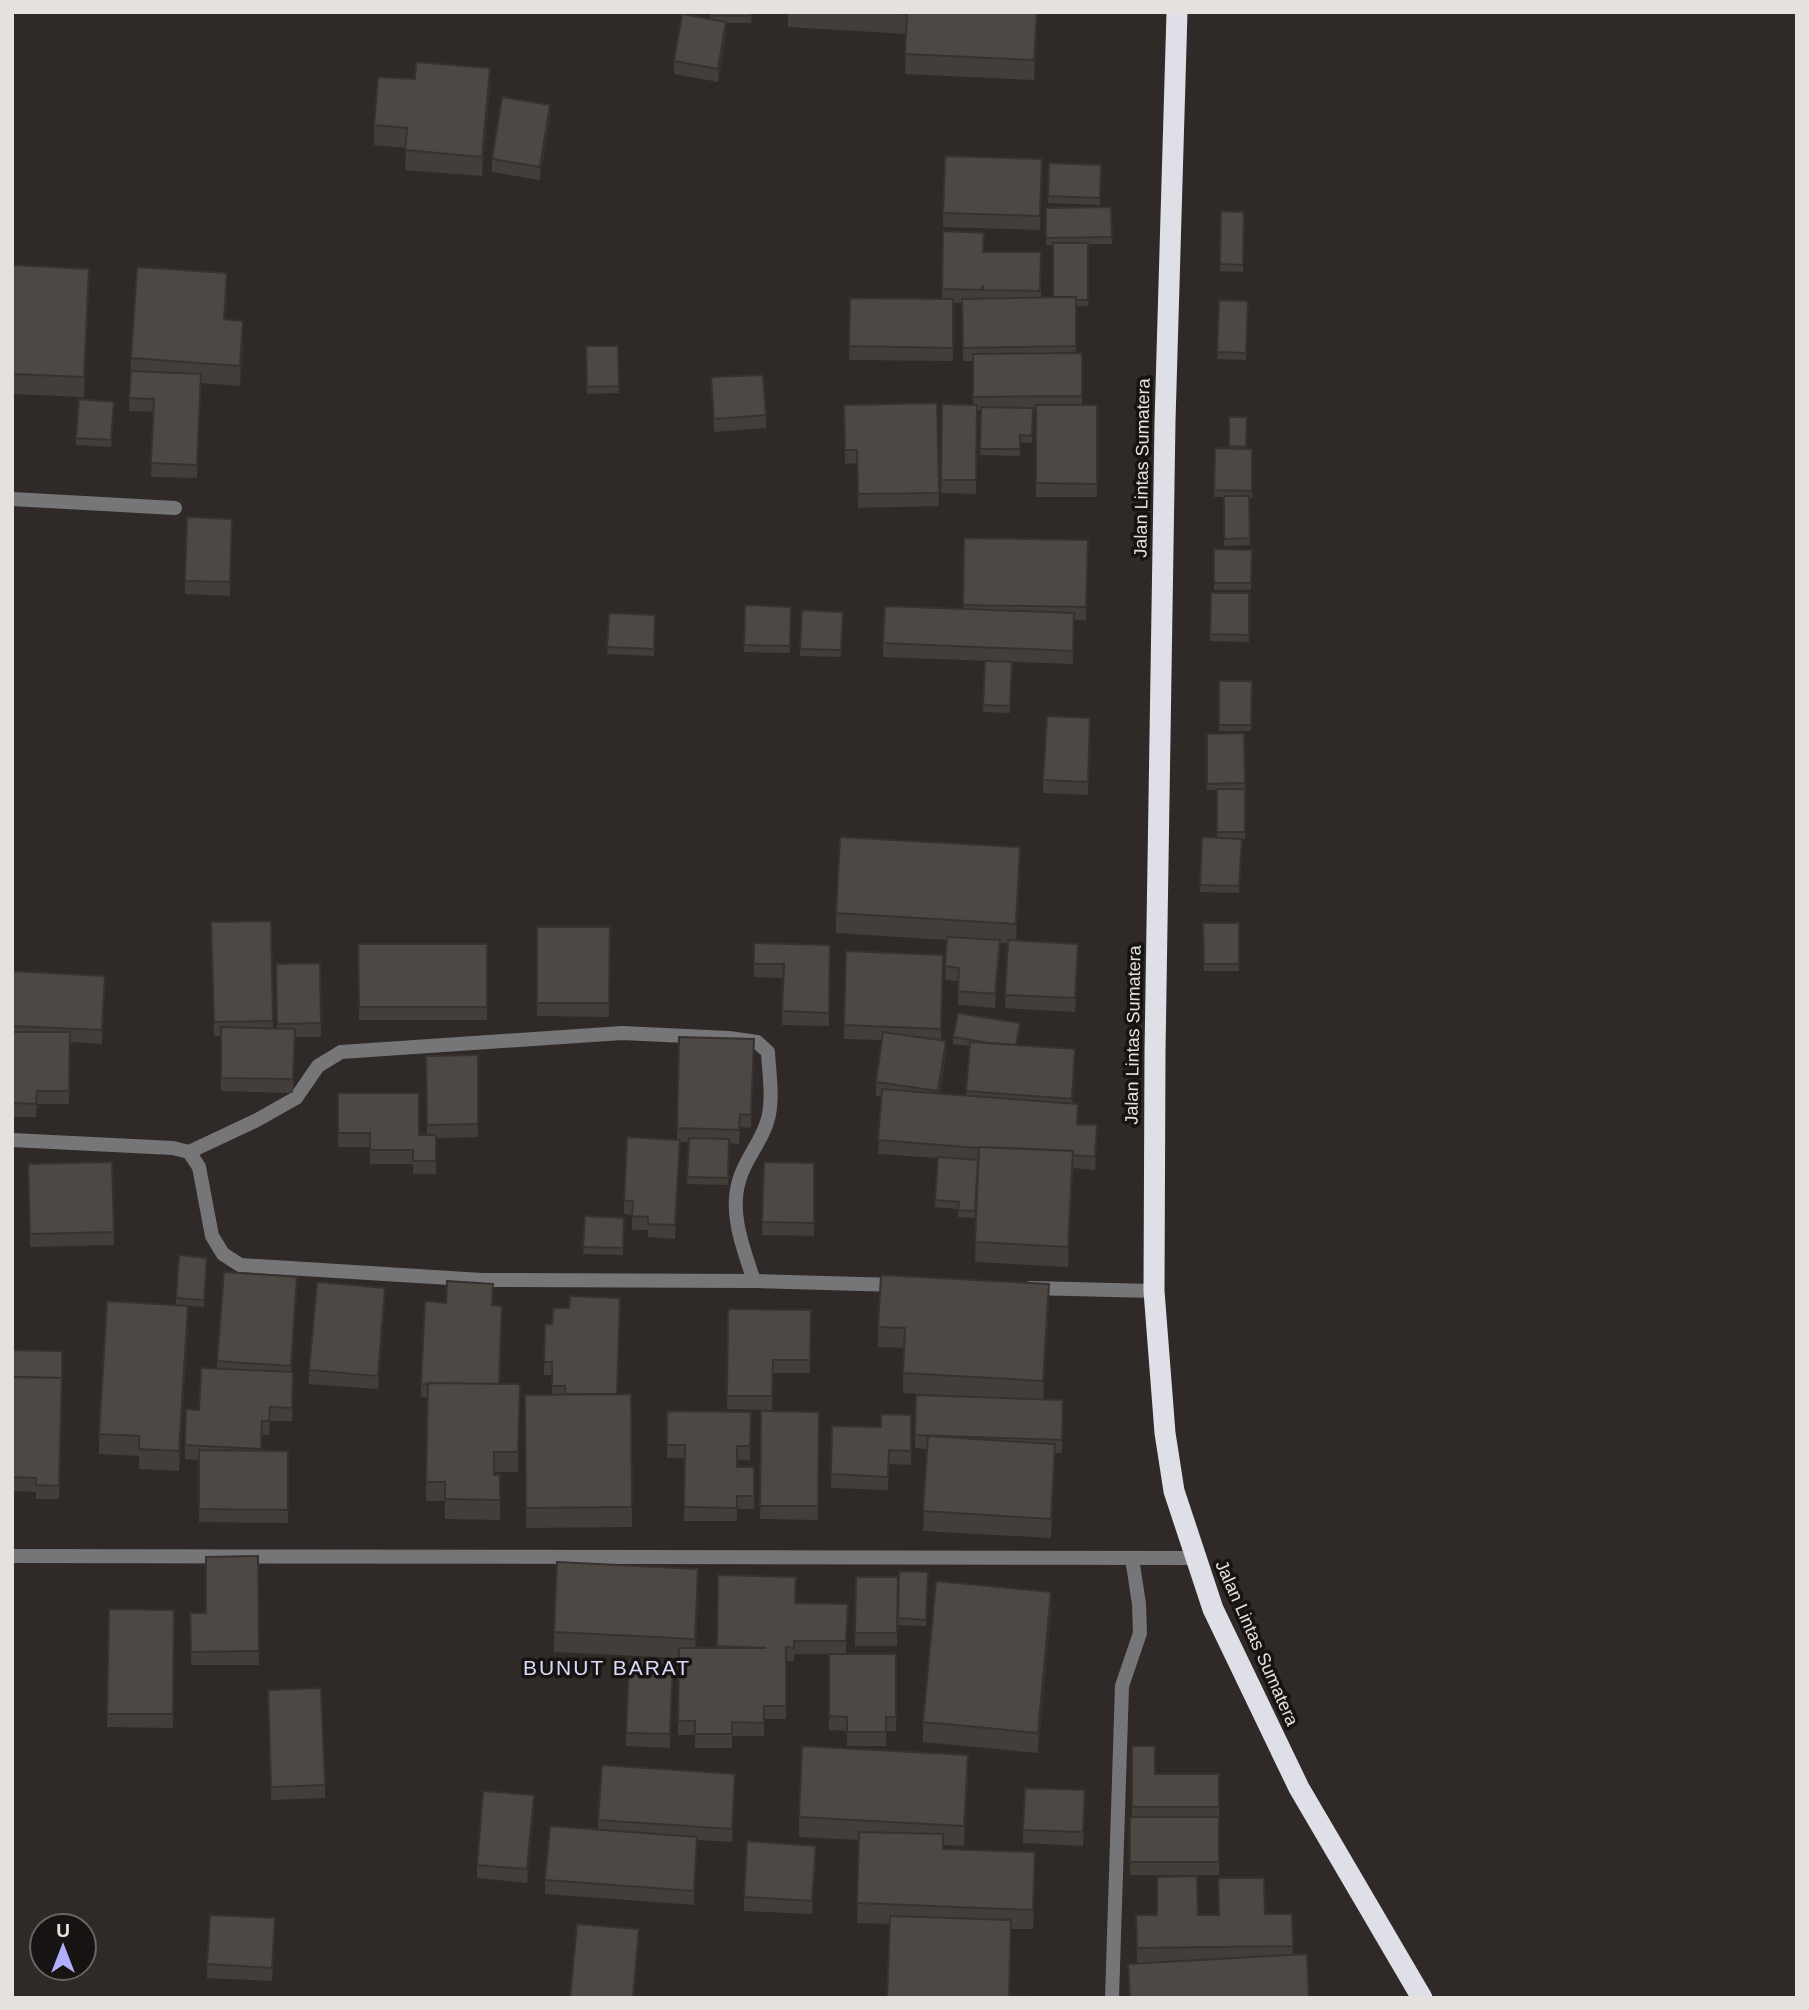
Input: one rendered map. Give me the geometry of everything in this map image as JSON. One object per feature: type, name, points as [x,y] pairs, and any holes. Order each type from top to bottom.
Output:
[{"type":"highway","name":"Jalan Lintas Sumatera","points":[[1177,12],[1165,435],[1154,1291],[1166,1445],[1174,1491],[1213,1609],[1299,1788],[1422,1998]]},
{"type":"street","points":[[12,499],[175,508]]},
{"type":"street","points":[[12,1140],[173,1148],[189,1152],[296,1098],[318,1066],[341,1052],[622,1033],[757,1042],[768,1052],[770,1100],[767,1122],[739,1181],[737,1205],[740,1240],[754,1281]]},
{"type":"street","points":[[189,1152],[199,1167],[212,1236],[223,1254],[240,1265],[482,1280],[754,1281],[906,1285]]},
{"type":"street","points":[[1016,1288],[1154,1291]]},
{"type":"street","points":[[12,1556],[1195,1558]]},
{"type":"street","points":[[1112,1998],[1122,1686],[1140,1633],[1132,1558]]},
{"type":"building","points":[[710,12],[752,12],[751,16],[710,16]]},
{"type":"building","points":[[873,12],[1037,12],[1034,60],[905,54],[907,14]]},
{"type":"building","points":[[682,14],[726,22],[718,69],[674,61]]},
{"type":"building","points":[[416,62],[490,68],[482,157],[405,150],[407,128],[374,125],[378,77],[415,79]]},
{"type":"building","points":[[502,97],[550,105],[540,167],[492,159]]},
{"type":"building","points":[[945,156],[1042,159],[1040,216],[943,213]]},
{"type":"building","points":[[1049,163],[1101,165],[1100,198],[1048,196]]},
{"type":"building","points":[[1111,207],[1112,237],[1046,238],[1046,208]]},
{"type":"building","points":[[1221,211],[1244,212],[1243,265],[1220,264]]},
{"type":"building","points":[[943,231],[984,233],[983,252],[1041,252],[1040,291],[983,290],[983,285],[982,290],[942,289]]},
{"type":"building","points":[[1053,243],[1088,243],[1088,300],[1053,297]]},
{"type":"building","points":[[12,265],[89,269],[84,377],[12,374]]},
{"type":"building","points":[[137,267],[227,273],[224,319],[243,321],[240,366],[131,358]]},
{"type":"building","points":[[1076,297],[1076,346],[963,348],[962,299]]},
{"type":"building","points":[[850,298],[953,299],[953,348],[849,346]]},
{"type":"building","points":[[1219,300],[1248,301],[1246,353],[1217,352]]},
{"type":"building","points":[[586,346],[618,346],[619,386],[587,387]]},
{"type":"building","points":[[1082,353],[1082,396],[973,397],[973,354]]},
{"type":"building","points":[[131,371],[201,374],[197,465],[151,463],[154,399],[129,398]]},
{"type":"building","points":[[763,375],[766,415],[714,419],[711,377]]},
{"type":"building","points":[[79,399],[114,402],[111,440],[76,438]]},
{"type":"building","points":[[937,403],[939,493],[858,494],[857,450],[845,450],[844,405]]},
{"type":"building","points":[[942,404],[977,405],[976,480],[941,480]]},
{"type":"building","points":[[1036,405],[1097,405],[1097,484],[1036,483]]},
{"type":"building","points":[[981,407],[1033,408],[1032,436],[1020,435],[1020,449],[980,449]]},
{"type":"building","points":[[1229,417],[1247,417],[1246,447],[1229,446]]},
{"type":"building","points":[[1215,448],[1252,449],[1252,491],[1214,490]]},
{"type":"building","points":[[1224,496],[1249,496],[1250,538],[1224,539]]},
{"type":"building","points":[[187,517],[232,519],[230,582],[185,581]]},
{"type":"building","points":[[964,538],[1088,540],[1086,607],[963,605]]},
{"type":"building","points":[[1214,549],[1252,550],[1251,583],[1214,583]]},
{"type":"building","points":[[1211,593],[1249,593],[1249,635],[1210,634]]},
{"type":"building","points":[[745,605],[791,607],[790,646],[744,645]]},
{"type":"building","points":[[885,606],[1074,613],[1073,651],[883,643]]},
{"type":"building","points":[[802,610],[843,612],[841,650],[800,649]]},
{"type":"building","points":[[609,613],[655,615],[654,649],[607,647]]},
{"type":"building","points":[[985,661],[1012,662],[1010,706],[983,705]]},
{"type":"building","points":[[1219,681],[1252,681],[1251,725],[1219,725]]},
{"type":"building","points":[[1047,716],[1090,718],[1088,782],[1043,780]]},
{"type":"building","points":[[1244,733],[1245,783],[1207,784],[1207,734]]},
{"type":"building","points":[[1217,789],[1245,789],[1245,832],[1217,832]]},
{"type":"building","points":[[840,837],[1020,847],[1016,924],[836,913]]},
{"type":"building","points":[[1202,837],[1242,839],[1239,886],[1200,885]]},
{"type":"building","points":[[271,921],[273,1021],[214,1022],[211,922]]},
{"type":"building","points":[[1203,923],[1239,923],[1239,964],[1204,964]]},
{"type":"building","points":[[537,927],[610,927],[609,1003],[537,1003]]},
{"type":"building","points":[[947,937],[1000,940],[995,994],[958,991],[959,968],[945,966]]},
{"type":"building","points":[[1008,940],[1078,944],[1075,998],[1005,995]]},
{"type":"building","points":[[754,943],[830,945],[829,1013],[782,1011],[784,964],[754,964]]},
{"type":"building","points":[[358,944],[487,944],[487,1007],[359,1007]]},
{"type":"building","points":[[846,951],[943,955],[941,1029],[844,1025]]},
{"type":"building","points":[[320,963],[321,1023],[277,1024],[276,964]]},
{"type":"building","points":[[12,971],[105,976],[102,1030],[12,1026]]},
{"type":"building","points":[[958,1013],[1020,1023],[1016,1045],[953,1037]]},
{"type":"building","points":[[221,1027],[295,1029],[293,1079],[221,1078]]},
{"type":"building","points":[[12,1032],[70,1032],[69,1091],[37,1091],[36,1104],[12,1103]]},
{"type":"building","points":[[883,1032],[946,1041],[938,1091],[876,1082]]},
{"type":"building","points":[[679,1037],[754,1039],[751,1115],[740,1114],[739,1130],[677,1128]]},
{"type":"building","points":[[970,1042],[1075,1049],[1072,1099],[966,1091]]},
{"type":"building","points":[[478,1055],[478,1124],[427,1125],[426,1056]]},
{"type":"building","points":[[882,1089],[1078,1104],[1077,1124],[1097,1125],[1095,1157],[1072,1155],[1073,1151],[979,1148],[878,1140]]},
{"type":"building","points":[[338,1093],[419,1093],[419,1135],[436,1135],[436,1161],[413,1161],[413,1150],[370,1150],[370,1133],[338,1133]]},
{"type":"building","points":[[627,1137],[680,1140],[675,1225],[648,1224],[648,1217],[632,1216],[633,1201],[624,1201]]},
{"type":"building","points":[[689,1138],[729,1139],[728,1178],[687,1177]]},
{"type":"building","points":[[979,1147],[1073,1151],[1068,1247],[975,1242]]},
{"type":"building","points":[[938,1157],[978,1160],[975,1211],[958,1210],[959,1202],[935,1200]]},
{"type":"building","points":[[112,1162],[114,1232],[30,1234],[28,1164]]},
{"type":"building","points":[[764,1162],[814,1163],[814,1223],[762,1222]]},
{"type":"building","points":[[585,1216],[624,1218],[623,1248],[583,1247]]},
{"type":"building","points":[[179,1255],[207,1258],[204,1300],[176,1298]]},
{"type":"building","points":[[224,1272],[297,1277],[291,1366],[217,1361]]},
{"type":"building","points":[[881,1275],[1049,1284],[1043,1381],[903,1373],[905,1328],[878,1327]]},
{"type":"building","points":[[447,1281],[493,1284],[492,1305],[502,1306],[499,1384],[421,1384],[425,1301],[446,1303]]},
{"type":"building","points":[[317,1282],[385,1288],[378,1376],[309,1370]]},
{"type":"building","points":[[570,1296],[620,1298],[617,1394],[565,1394],[565,1386],[552,1386],[552,1362],[544,1362],[545,1324],[552,1324],[553,1308],[569,1308]]},
{"type":"building","points":[[107,1301],[188,1306],[179,1451],[139,1449],[139,1436],[99,1434]]},
{"type":"building","points":[[728,1309],[811,1310],[810,1360],[773,1360],[772,1396],[727,1396]]},
{"type":"building","points":[[12,1350],[62,1351],[62,1378],[12,1377]]},
{"type":"building","points":[[201,1368],[293,1372],[292,1408],[270,1407],[269,1421],[262,1421],[261,1449],[185,1445],[186,1409],[199,1410]]},
{"type":"building","points":[[12,1377],[62,1378],[59,1486],[36,1485],[36,1478],[12,1477]]},
{"type":"building","points":[[428,1383],[520,1384],[518,1452],[494,1452],[494,1475],[500,1475],[500,1500],[445,1499],[445,1482],[426,1482]]},
{"type":"building","points":[[631,1394],[632,1507],[526,1508],[525,1395]]},
{"type":"building","points":[[916,1395],[1063,1400],[1062,1440],[915,1435]]},
{"type":"building","points":[[667,1411],[751,1412],[750,1446],[737,1446],[737,1467],[754,1467],[754,1496],[737,1496],[737,1508],[684,1507],[685,1445],[667,1445]]},
{"type":"building","points":[[761,1411],[819,1412],[818,1506],[760,1506]]},
{"type":"building","points":[[881,1414],[911,1415],[911,1451],[889,1450],[888,1477],[831,1474],[832,1426],[881,1427]]},
{"type":"building","points":[[928,1436],[1055,1444],[1051,1519],[923,1511]]},
{"type":"building","points":[[199,1450],[288,1451],[288,1510],[199,1509]]},
{"type":"building","points":[[258,1556],[259,1651],[191,1652],[190,1613],[206,1613],[206,1557]]},
{"type":"building","points":[[557,1562],[698,1569],[695,1639],[554,1632]]},
{"type":"building","points":[[899,1571],[928,1572],[926,1620],[898,1618]]},
{"type":"building","points":[[718,1575],[796,1577],[795,1603],[848,1604],[846,1641],[794,1641],[794,1648],[786,1647],[786,1706],[764,1706],[764,1723],[732,1722],[732,1734],[695,1734],[695,1721],[678,1721],[679,1648],[766,1648],[717,1646]]},
{"type":"building","points":[[856,1577],[898,1577],[897,1633],[855,1633]]},
{"type":"building","points":[[936,1581],[1051,1592],[1038,1733],[923,1722]]},
{"type":"building","points":[[109,1609],[174,1610],[173,1714],[107,1714]]},
{"type":"building","points":[[829,1654],[896,1654],[896,1717],[886,1717],[886,1732],[847,1732],[847,1717],[829,1716]]},
{"type":"building","points":[[629,1660],[673,1662],[670,1734],[626,1733]]},
{"type":"building","points":[[321,1688],[325,1785],[271,1787],[268,1690]]},
{"type":"building","points":[[802,1746],[968,1755],[964,1826],[799,1817]]},
{"type":"building","points":[[1132,1746],[1155,1746],[1155,1774],[1219,1774],[1219,1807],[1132,1807]]},
{"type":"building","points":[[602,1765],[735,1774],[732,1829],[598,1820]]},
{"type":"building","points":[[1025,1788],[1085,1790],[1083,1832],[1023,1830]]},
{"type":"building","points":[[483,1791],[534,1795],[527,1869],[477,1865]]},
{"type":"building","points":[[1130,1817],[1219,1817],[1219,1862],[1130,1862]]},
{"type":"building","points":[[550,1826],[697,1837],[694,1891],[545,1880]]},
{"type":"building","points":[[859,1832],[943,1834],[943,1849],[1035,1852],[1033,1910],[857,1903]]},
{"type":"building","points":[[747,1841],[816,1846],[812,1901],[744,1897]]},
{"type":"building","points":[[1197,1876],[1198,1915],[1219,1915],[1218,1878],[1264,1878],[1265,1914],[1292,1914],[1293,1946],[1137,1948],[1136,1915],[1157,1915],[1157,1877]]},
{"type":"building","points":[[210,1915],[275,1918],[272,1968],[207,1964]]},
{"type":"building","points":[[890,1916],[1011,1920],[1009,1996],[1058,1998],[887,1998]]},
{"type":"building","points":[[577,1924],[639,1929],[633,1998],[570,1998]]},
{"type":"building","points":[[1307,1954],[1309,1998],[1130,1998],[1128,1964]]},
{"type":"district","name":"BUNUT BARAT","points":[[607,1668]]}]
